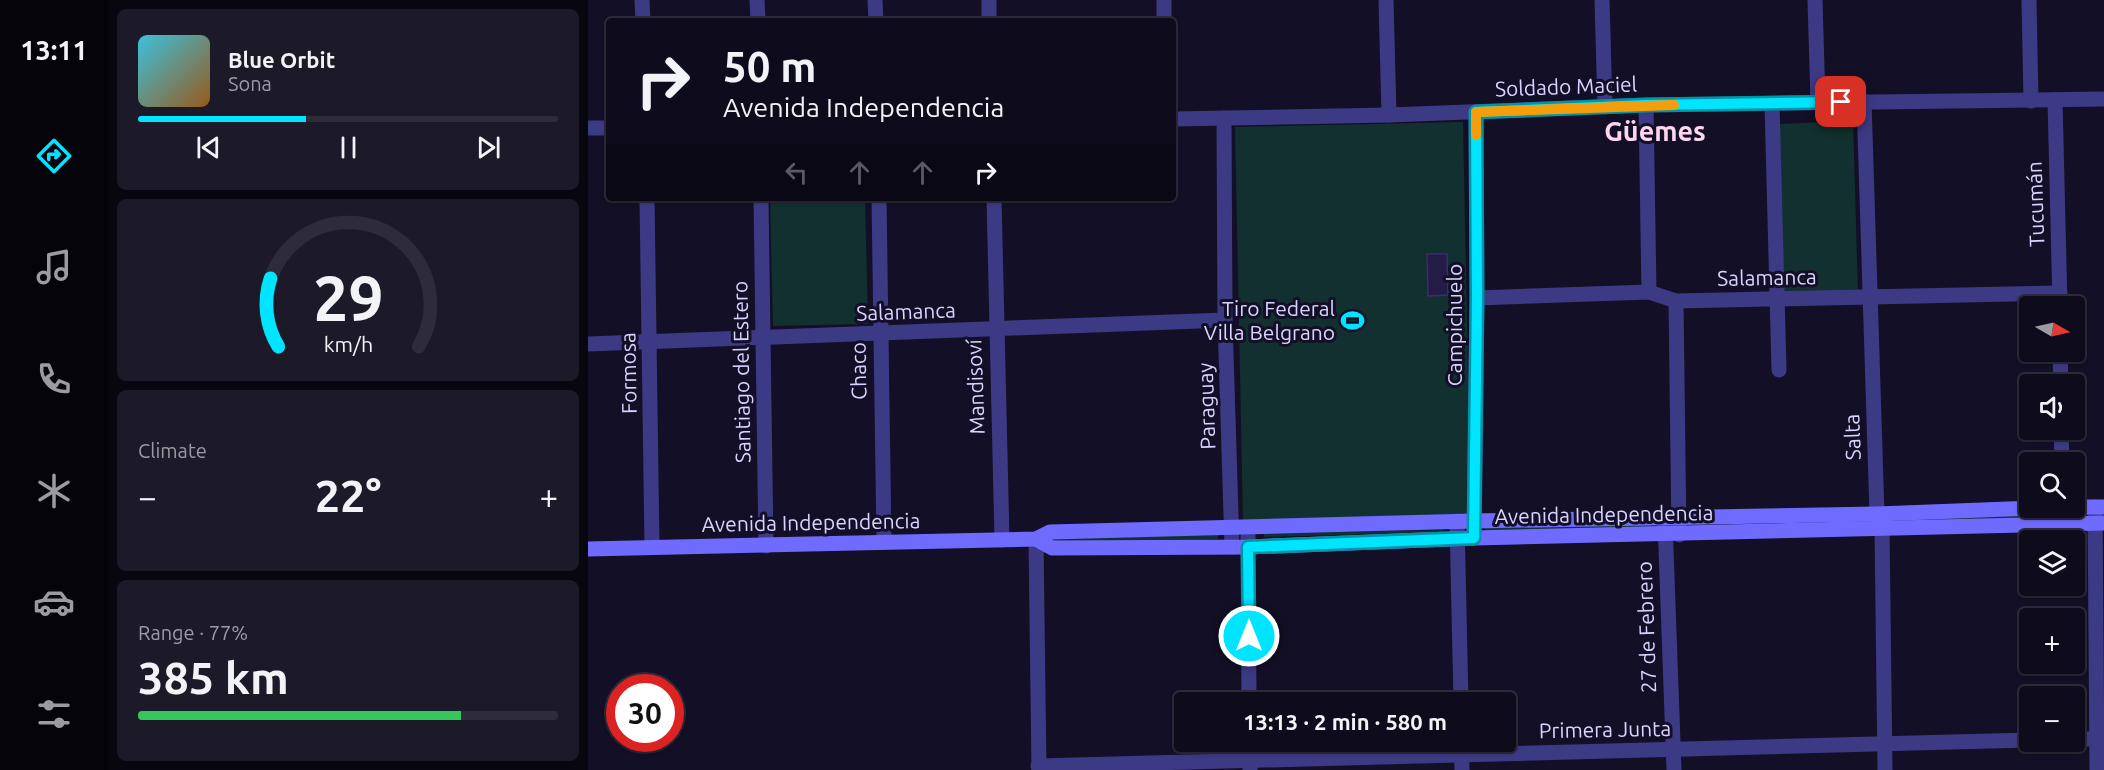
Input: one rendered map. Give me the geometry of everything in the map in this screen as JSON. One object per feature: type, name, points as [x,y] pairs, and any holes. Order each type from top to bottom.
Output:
[{"type":"street","points":[[642,0],[643,18]]},
{"type":"street","points":[[757,0],[758,18]]},
{"type":"street","points":[[875,0],[876,18]]},
{"type":"street","points":[[989,0],[989,18]]},
{"type":"street","points":[[1164,0],[1164,18]]},
{"type":"street","points":[[1386,0],[1389,115]]},
{"type":"street","points":[[1602,0],[1605,107]]},
{"type":"street","points":[[1815,0],[1818,102]]},
{"type":"street","points":[[2029,0],[2031,101]]},
{"type":"street","name":"Soldado Maciel","points":[[1176,119],[1389,115],[1646,105],[2104,99]]},
{"type":"street","name":"Tucumán","points":[[2055,100],[2060,296]]},
{"type":"street","name":"Salta","points":[[1864,101],[1886,770]]},
{"type":"street","points":[[1772,104],[1779,370]]},
{"type":"street","points":[[1646,105],[1649,292]]},
{"type":"street","name":"Campichuelo","points":[[1461,692],[1466,539],[1474,520],[1477,298],[1476,112]]},
{"type":"street","name":"Paraguay","points":[[1224,118],[1225,320],[1232,547]]},
{"type":"street","points":[[588,128],[606,128]]},
{"type":"street","name":"Formosa","points":[[647,201],[652,547]]},
{"type":"street","name":"Santiago del Estero","points":[[761,201],[766,546]]},
{"type":"street","name":"Chaco","points":[[879,201],[879,334],[884,542]]},
{"type":"street","name":"Mandisoví","points":[[994,201],[995,330],[1002,540]]},
{"type":"street","name":"Salamanca","points":[[1477,298],[1649,292],[1676,301],[1869,298],[2019,300]]},
{"type":"street","name":"27 de Febrero","points":[[1674,770],[1672,517],[1676,301]]},
{"type":"street","name":"Salamanca","points":[[588,344],[1225,320]]},
{"type":"street","points":[[2097,770],[2100,739],[2100,507]]},
{"type":"street","name":"Avenida Independencia","points":[[1036,539],[1052,548],[1248,547],[1466,539],[1672,535],[2019,510]]},
{"type":"street","name":"Avenida Independencia","points":[[588,549],[1036,539],[1050,532],[1474,520],[1672,517],[2099,523]]},
{"type":"street","name":"Campichuelo","points":[[1457,521],[1466,539]]},
{"type":"street","points":[[1248,528],[1249,692]]},
{"type":"street","points":[[1036,539],[1039,768]]},
{"type":"street","name":"Primera Junta","points":[[1039,768],[1250,765],[1462,755],[2019,740]]},
{"type":"green space","points":[[1853,121],[1858,292],[1784,294],[1779,124]]},
{"type":"green space","name":"Tiro Federal Villa Belgrano","points":[[1463,122],[1471,516],[1243,521],[1235,127]]},
{"type":"green space","points":[[770,201],[865,201],[868,324],[773,326]]},
{"type":"green space","points":[[2019,514],[2019,518],[2032,518],[1896,521],[1896,517]]},
{"type":"green space","points":[[1651,525],[1651,529],[1485,532],[1485,528]]},
{"type":"green space","points":[[1443,530],[1443,533],[1264,537],[1264,533]]},
{"type":"green space","points":[[1218,535],[1218,539],[1052,542],[1052,538]]},
{"type":"building","points":[[1427,254],[1447,254],[1448,295],[1428,296]]},
{"type":"slow traffic","points":[[1476,135],[1476,112],[1674,105]]},
{"type":"place","name":"Tiro Federal Villa Belgrano","points":[[1353,321]]},
{"type":"district","name":"Güemes","points":[[1655,132]]},
{"type":"route","points":[[1249,636],[1248,547],[1474,538],[1477,298],[1476,112],[1646,105],[1841,102]]}]
